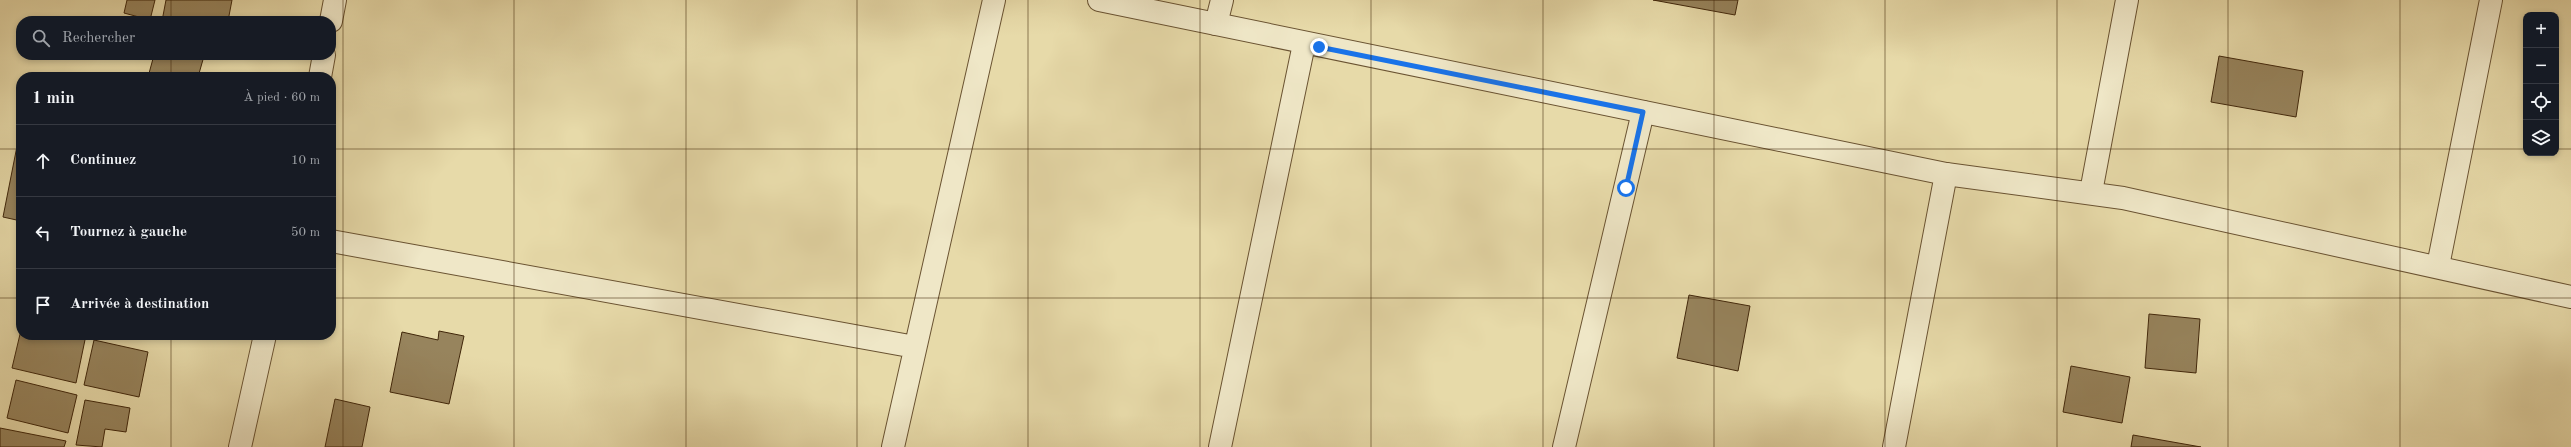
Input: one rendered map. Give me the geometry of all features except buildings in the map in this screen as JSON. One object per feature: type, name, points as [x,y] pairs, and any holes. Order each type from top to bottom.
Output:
[{"type":"street","points":[[332,16],[335,0]]},
{"type":"street","points":[[892,447],[994,0]]},
{"type":"street","points":[[1099,0],[1304,44],[1946,174],[2091,192],[2571,296]]},
{"type":"street","points":[[1216,24],[1222,0]]},
{"type":"street","points":[[2091,192],[2127,0]]},
{"type":"street","points":[[2438,266],[2491,0]]},
{"type":"street","points":[[1220,447],[1304,44]]},
{"type":"street","points":[[321,72],[323,60]]},
{"type":"street","points":[[1564,447],[1643,112]]},
{"type":"street","points":[[1894,447],[1946,174]]},
{"type":"street","points":[[336,242],[914,347]]},
{"type":"street","points":[[240,447],[264,340]]},
{"type":"route","points":[[1319,47],[1643,112],[1626,188]]}]
